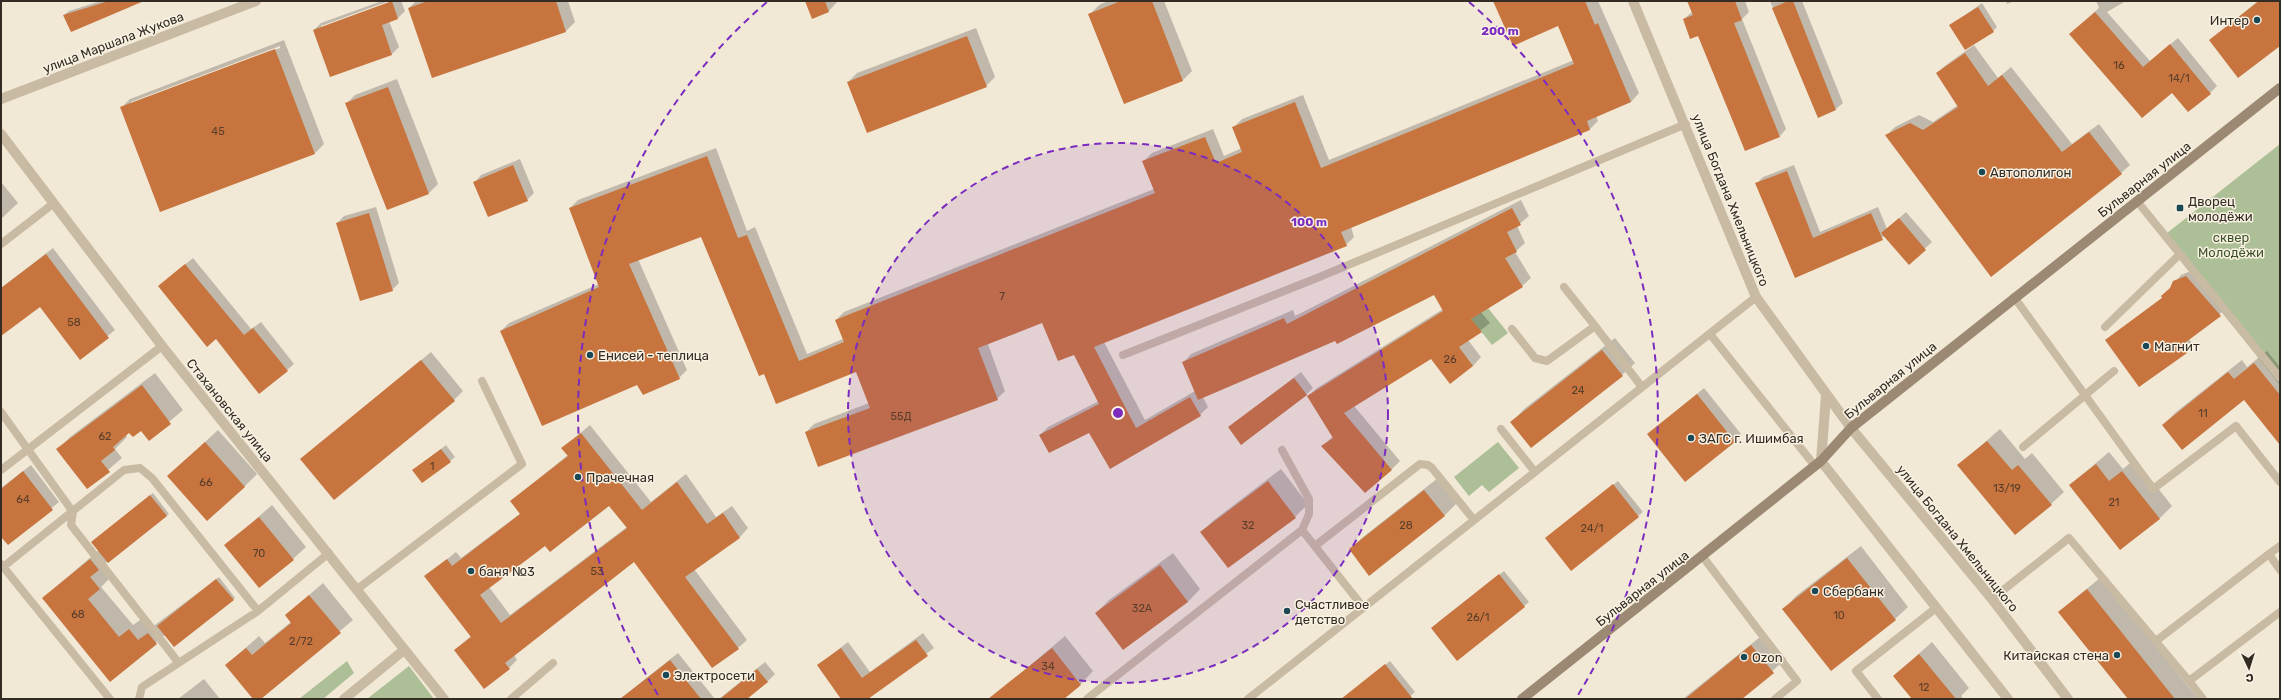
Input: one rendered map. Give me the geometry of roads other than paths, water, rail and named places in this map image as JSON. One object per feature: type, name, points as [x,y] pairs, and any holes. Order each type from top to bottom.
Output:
[{"type":"main road","name":"Бульварная улица","points":[[1522,699],[1703,557],[1818,464],[1851,428],[2280,88]]},
{"type":"street","name":"улица Маршала Жукова","points":[[1,99],[256,1]]},
{"type":"street","name":"улица Богдана Хмельницкого","points":[[1633,1],[1686,124],[1756,297],[1826,396],[1992,600],[2066,698]]},
{"type":"street","name":"Стахановская улица","points":[[1,134],[162,346],[444,699]]},
{"type":"street","points":[[1826,396],[1818,464],[1936,608],[2008,699]]},
{"type":"street","points":[[344,699],[404,650]]},
{"type":"lane","points":[[1123,355],[1317,278],[1686,124]]},
{"type":"lane","points":[[2137,201],[2280,378]]},
{"type":"lane","points":[[1,244],[54,203]]},
{"type":"lane","points":[[2105,327],[2180,254]]},
{"type":"lane","points":[[1564,287],[1642,387]]},
{"type":"lane","points":[[1248,699],[1756,297]]},
{"type":"lane","points":[[2014,298],[2086,395],[2153,490],[2236,426],[2280,482]]},
{"type":"lane","points":[[1512,329],[1535,358],[1547,361],[1594,326]]},
{"type":"lane","points":[[1710,334],[1818,464]]},
{"type":"lane","points":[[1,470],[162,346]]},
{"type":"lane","points":[[2023,447],[2114,370]]},
{"type":"lane","points":[[356,590],[522,464],[482,380]]},
{"type":"lane","points":[[1,412],[73,512],[71,525],[178,662]]},
{"type":"lane","points":[[1501,429],[1535,472]]},
{"type":"lane","points":[[1087,699],[1302,530],[1309,514],[1309,498],[1282,450]]},
{"type":"lane","points":[[1314,546],[1420,464],[1425,464],[1432,468],[1474,520]]},
{"type":"lane","points":[[110,699],[2,566],[73,512],[124,470],[140,468],[152,478],[258,611]]},
{"type":"lane","points":[[1302,530],[1363,607]]},
{"type":"lane","points":[[1992,600],[2069,538],[2203,699]]},
{"type":"lane","points":[[2156,641],[2280,546]]},
{"type":"lane","points":[[139,699],[142,687],[258,611],[329,554]]},
{"type":"lane","points":[[2269,554],[2280,570]]},
{"type":"lane","points":[[1703,557],[1797,680],[1775,699]]},
{"type":"lane","points":[[1878,699],[1856,671],[1936,608]]},
{"type":"lane","points":[[2189,681],[2280,612]]},
{"type":"lane","points":[[511,699],[553,663]]},
{"type":"place","name":"Интер","points":[[2257,20]]},
{"type":"place","name":"Автополигон","points":[[1982,172]]},
{"type":"place","name":"Дворец молодёжи","points":[[2180,208]]},
{"type":"place","name":"Магнит","points":[[2146,346]]},
{"type":"place","name":"Енисей - теплица","points":[[590,355]]},
{"type":"place","name":"ЗАГС г. Ишимбая","points":[[1691,438]]},
{"type":"place","name":"Прачечная","points":[[578,477]]},
{"type":"place","name":"баня №3","points":[[471,571]]},
{"type":"place","name":"Сбербанк","points":[[1815,591]]},
{"type":"place","name":"Счастливое детство","points":[[1287,611]]},
{"type":"place","name":"Китайская стена","points":[[2117,655]]},
{"type":"place","name":"Ozon","points":[[1744,657]]},
{"type":"place","name":"Электросети","points":[[666,675]]},
{"type":"park label","name":"сквер Молодёжи","points":[[2231,244]]}]
